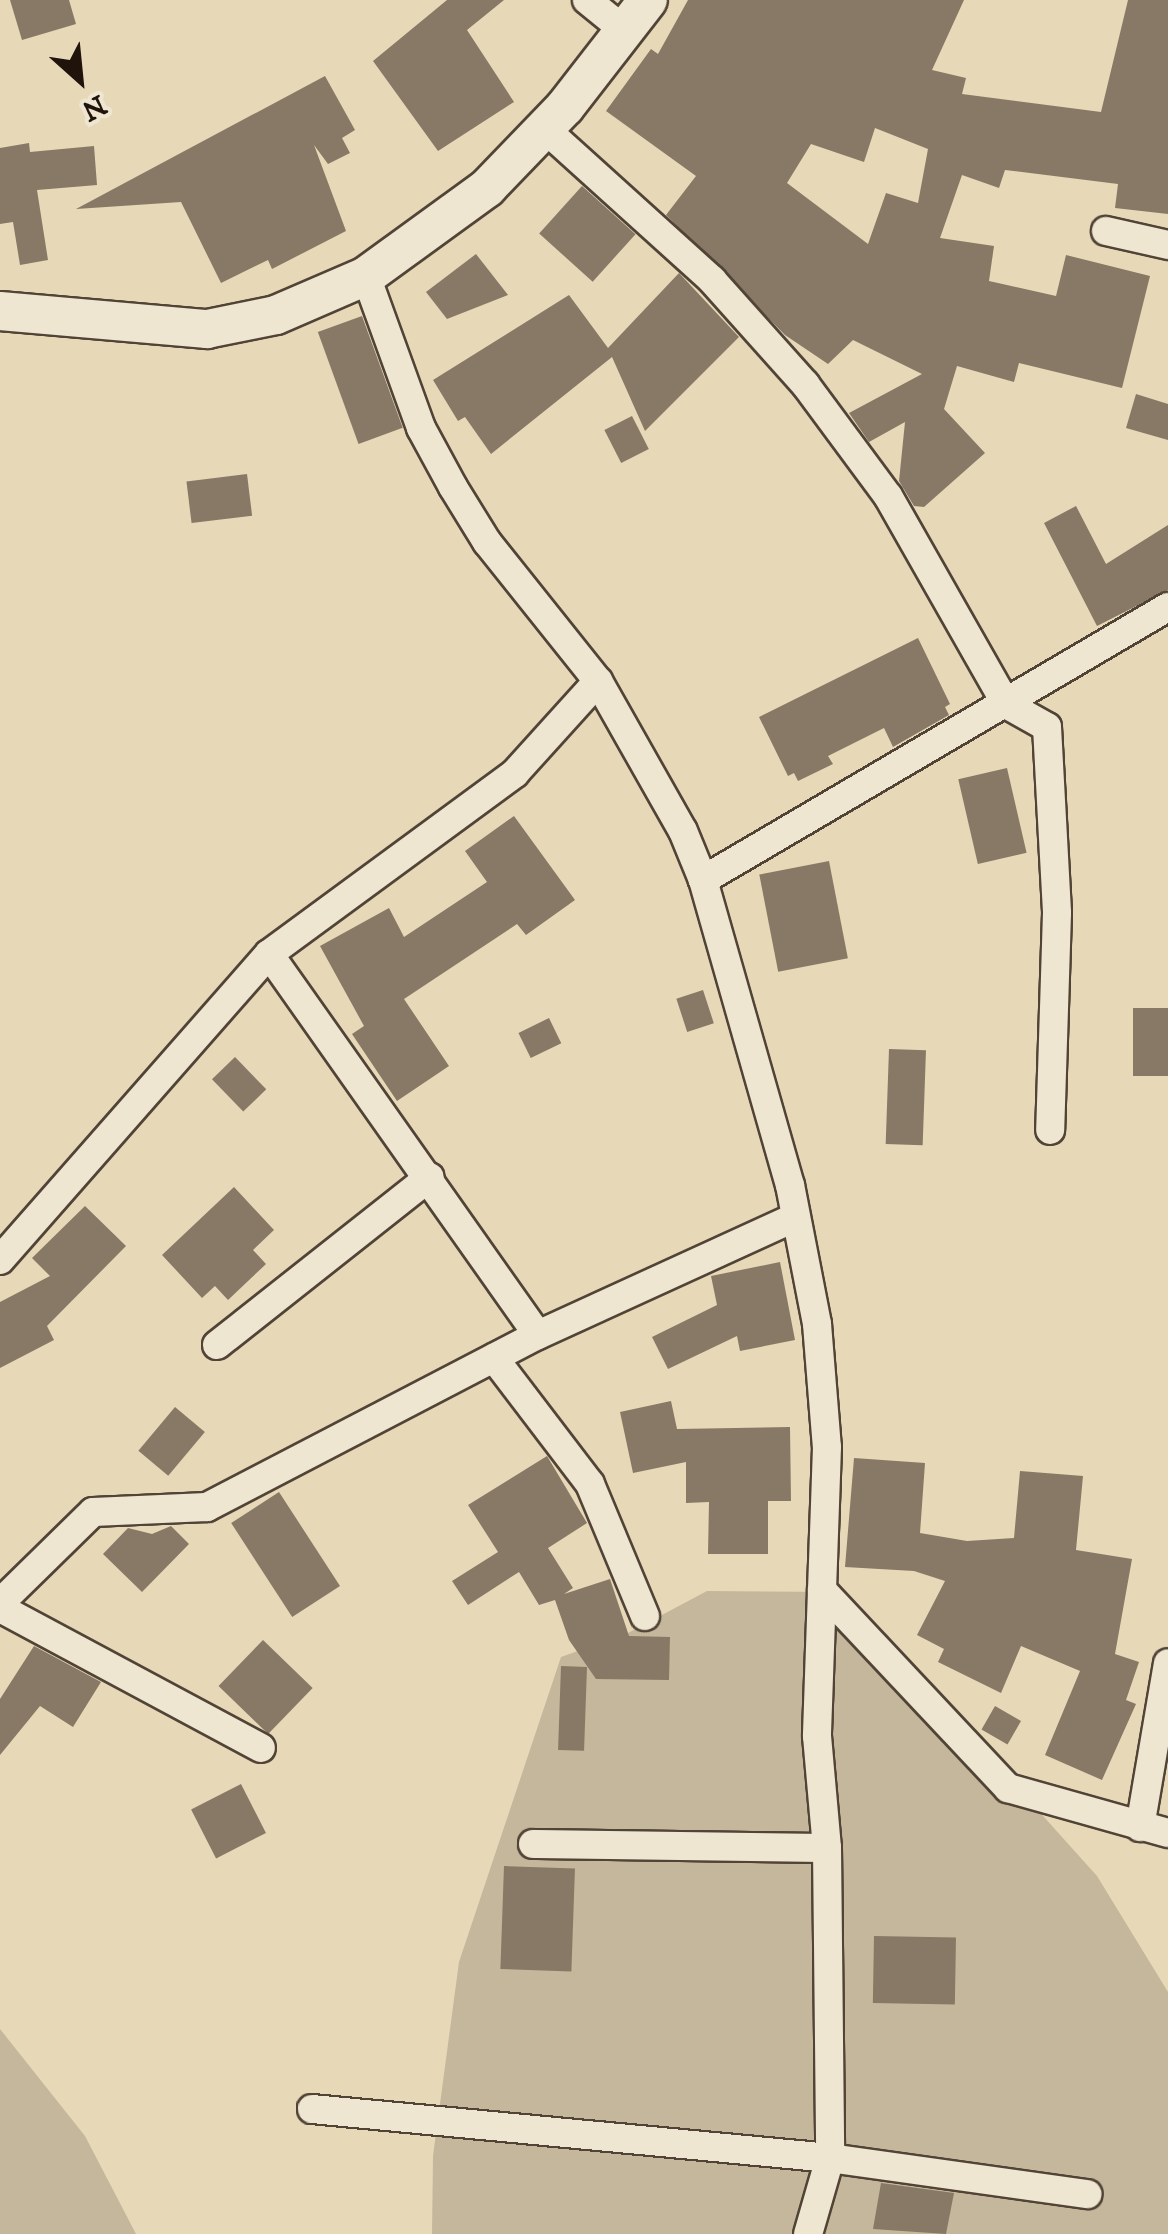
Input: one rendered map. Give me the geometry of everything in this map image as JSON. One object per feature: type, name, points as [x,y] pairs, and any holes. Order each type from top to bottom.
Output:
[{"type":"street","points":[[588,0],[624,30]]},
{"type":"street","points":[[0,312],[207,329],[276,315],[366,276],[488,188],[544,128],[648,0]]},
{"type":"street","points":[[544,128],[712,280],[805,384],[888,496],[1006,704],[1046,727],[1057,913],[1050,1130]]},
{"type":"street","points":[[1106,231],[1168,245]]},
{"type":"street","points":[[366,276],[421,428],[453,488],[487,542],[598,682],[703,880],[794,1218],[825,1385],[817,1736],[827,1848],[830,2158],[808,2234]]},
{"type":"street","points":[[703,880],[1168,607]]},
{"type":"street","points":[[0,1260],[269,954],[516,772],[598,682]]},
{"type":"street","points":[[269,954],[538,1335]]},
{"type":"street","points":[[217,1345],[430,1177]]},
{"type":"street","points":[[261,1748],[0,1605],[93,1512],[208,1507],[538,1335],[794,1218]]},
{"type":"street","points":[[494,1358],[590,1484],[645,1616]]},
{"type":"street","points":[[822,1590],[1008,1788],[1168,1833]]},
{"type":"street","points":[[1140,1827],[1168,1664]]},
{"type":"street","points":[[533,1844],[827,1848]]},
{"type":"street","points":[[312,2109],[830,2158],[1086,2194]]},
{"type":"shaded area","points":[[707,1591],[842,1592],[1097,1876],[1168,1992],[1168,2234],[432,2234],[433,2156],[459,1962],[561,1657],[628,1633]]},
{"type":"shaded area","points":[[0,2029],[85,2136],[136,2234],[0,2234]]},
{"type":"building","points":[[10,0],[69,0],[76,24],[22,40]]},
{"type":"building","points":[[447,0],[504,0],[467,30],[514,102],[438,151],[373,61]]},
{"type":"building","points":[[688,0],[964,0],[932,70],[966,78],[962,94],[1101,112],[1128,0],[1168,0],[1168,214],[1115,208],[1118,184],[1005,170],[999,188],[962,175],[940,238],[994,246],[989,281],[1056,296],[1066,255],[1150,276],[1122,388],[1019,363],[1014,382],[957,366],[944,409],[985,453],[924,507],[914,506],[899,481],[905,422],[869,442],[849,413],[922,374],[853,340],[828,364],[785,335],[666,215],[696,176],[606,111],[651,49],[658,54]],"holes":[[[875,128],[928,149],[918,203],[886,193],[868,244],[787,183],[811,144],[864,162]]]},
{"type":"building","points":[[325,76],[355,130],[342,138],[350,153],[328,164],[314,145],[346,231],[272,269],[268,260],[221,283],[181,202],[76,209]]},
{"type":"building","points":[[29,143],[30,152],[94,146],[97,185],[37,190],[48,260],[20,265],[13,222],[0,224],[0,148]]},
{"type":"building","points":[[582,186],[636,234],[593,282],[539,234]]},
{"type":"building","points":[[476,254],[508,295],[447,319],[426,292]]},
{"type":"building","points":[[679,273],[739,337],[645,431],[612,357],[491,454],[465,417],[458,421],[433,380],[569,295],[608,348]]},
{"type":"building","points":[[362,316],[403,428],[359,444],[318,332]]},
{"type":"building","points":[[1136,394],[1168,404],[1168,440],[1126,428]]},
{"type":"building","points":[[632,416],[649,449],[621,463],[604,430]]},
{"type":"building","points":[[247,474],[252,516],[192,523],[186,481]]},
{"type":"building","points":[[1076,506],[1106,564],[1168,525],[1168,590],[1097,626],[1044,523]]},
{"type":"building","points":[[918,638],[950,704],[945,707],[949,715],[893,747],[884,728],[828,756],[833,764],[798,781],[794,773],[788,776],[759,717]]},
{"type":"building","points":[[1007,768],[1027,853],[978,864],[958,779]]},
{"type":"building","points":[[514,816],[575,900],[526,935],[517,924],[404,999],[449,1066],[397,1101],[352,1034],[364,1026],[320,946],[389,908],[404,937],[487,882],[465,851]]},
{"type":"building","points":[[829,861],[848,958],[778,972],[759,875]]},
{"type":"building","points":[[703,990],[714,1023],[687,1032],[676,999]]},
{"type":"building","points":[[1133,1008],[1168,1008],[1168,1076],[1133,1076]]},
{"type":"building","points":[[549,1018],[561,1043],[531,1058],[518,1033]]},
{"type":"building","points":[[889,1049],[926,1050],[923,1145],[886,1144]]},
{"type":"building","points":[[235,1057],[266,1089],[243,1112],[212,1079]]},
{"type":"building","points":[[234,1187],[274,1230],[253,1250],[266,1264],[228,1300],[215,1286],[202,1298],[162,1255]]},
{"type":"building","points":[[85,1206],[126,1246],[47,1326],[54,1340],[0,1368],[0,1302],[50,1276],[32,1258]]},
{"type":"building","points":[[780,1262],[795,1340],[740,1351],[737,1336],[668,1369],[652,1337],[717,1305],[711,1276]]},
{"type":"building","points":[[671,1401],[677,1429],[790,1427],[791,1501],[768,1501],[768,1554],[708,1554],[709,1502],[686,1503],[686,1462],[633,1473],[620,1412]]},
{"type":"building","points":[[175,1407],[205,1432],[168,1476],[138,1451]]},
{"type":"building","points":[[547,1456],[587,1523],[548,1548],[573,1588],[564,1594],[610,1579],[629,1636],[670,1637],[669,1680],[596,1679],[569,1640],[555,1600],[539,1605],[519,1572],[468,1605],[452,1581],[498,1552],[468,1505]]},
{"type":"building","points":[[854,1458],[925,1463],[920,1533],[967,1541],[1014,1538],[1020,1471],[1083,1476],[1076,1550],[1132,1559],[1115,1654],[1139,1662],[1126,1700],[1136,1704],[1102,1780],[1045,1755],[1080,1671],[1021,1646],[1001,1693],[938,1662],[944,1649],[917,1635],[945,1581],[914,1571],[845,1567]]},
{"type":"building","points":[[279,1492],[340,1586],[292,1617],[231,1523]]},
{"type":"building","points":[[171,1526],[189,1544],[142,1592],[103,1554],[128,1528],[152,1534]]},
{"type":"building","points":[[263,1640],[313,1688],[268,1734],[219,1686]]},
{"type":"building","points":[[34,1646],[101,1682],[73,1727],[40,1706],[0,1755],[0,1699]]},
{"type":"building","points":[[561,1666],[587,1667],[584,1751],[558,1750]]},
{"type":"building","points":[[995,1706],[1021,1721],[1007,1744],[982,1729]]},
{"type":"building","points":[[241,1784],[266,1833],[216,1858],[191,1809]]},
{"type":"building","points":[[504,1866],[575,1868],[571,1971],[500,1969]]},
{"type":"building","points":[[874,1936],[956,1937],[955,2004],[873,2003]]},
{"type":"building","points":[[881,2183],[954,2193],[946,2234],[873,2229]]}]
